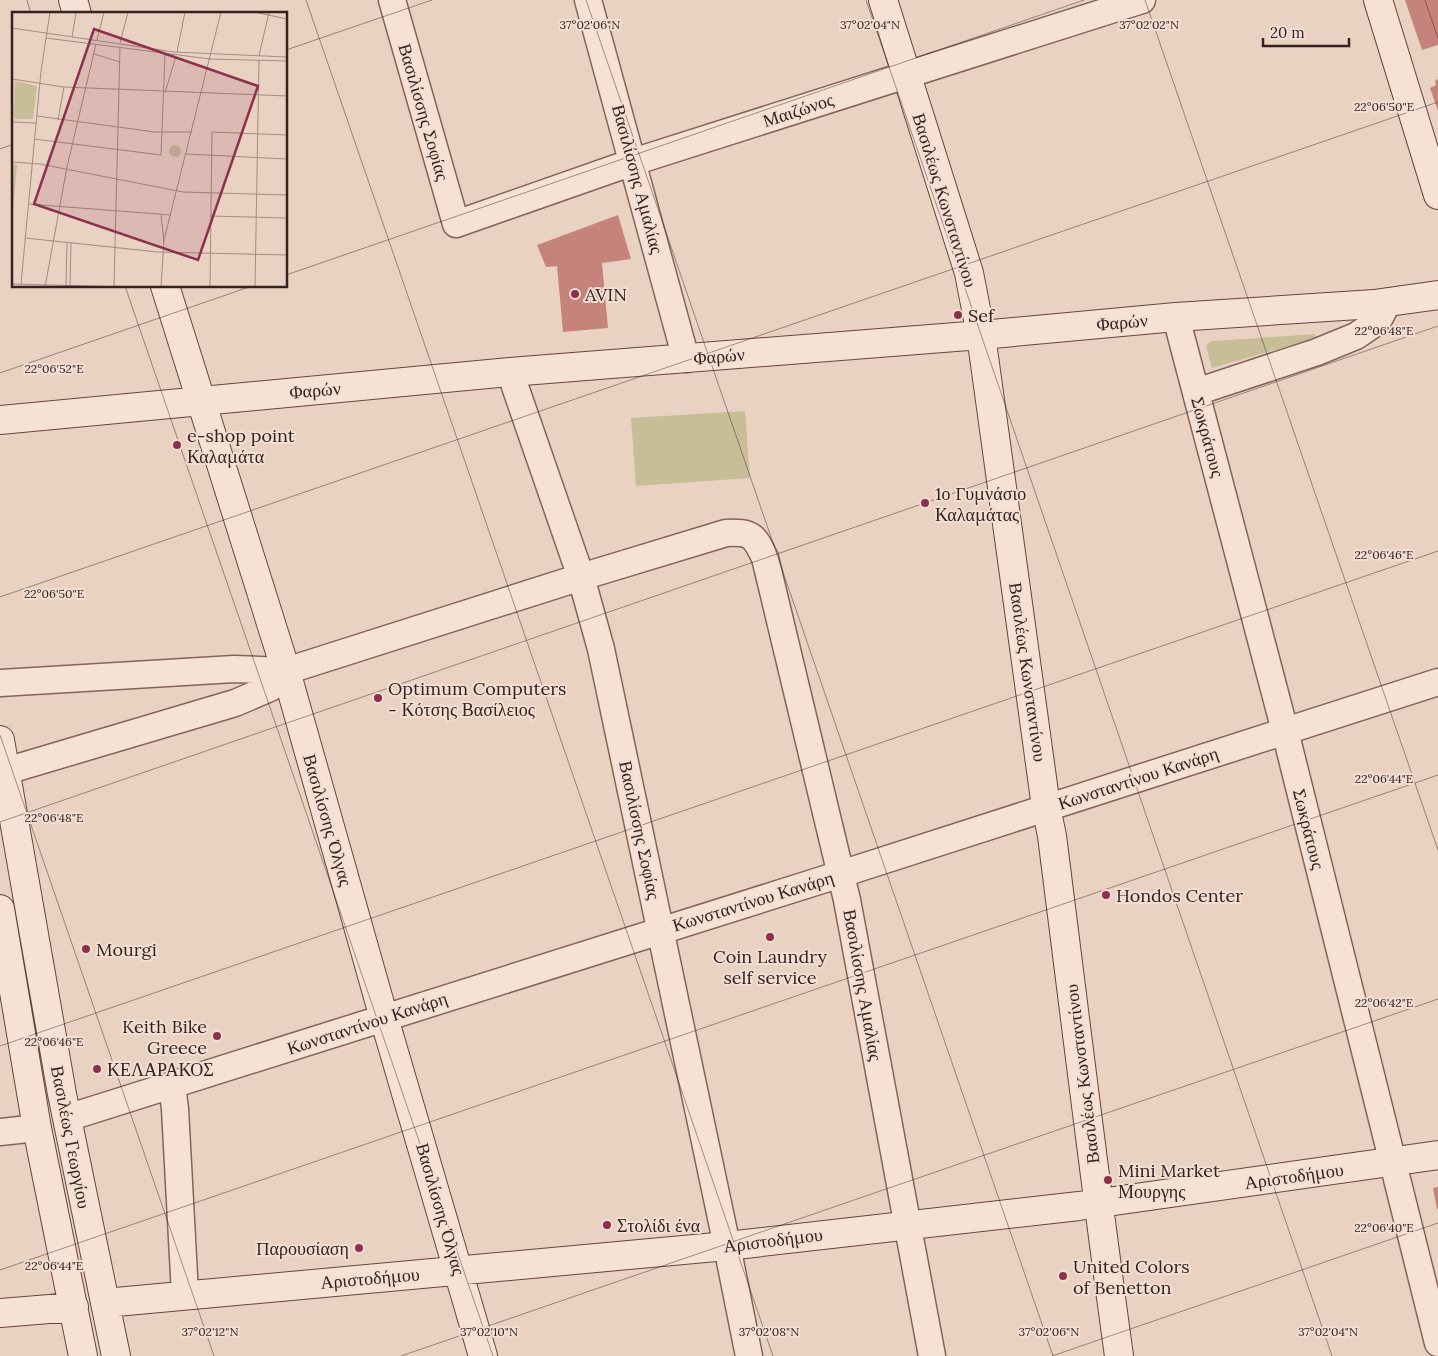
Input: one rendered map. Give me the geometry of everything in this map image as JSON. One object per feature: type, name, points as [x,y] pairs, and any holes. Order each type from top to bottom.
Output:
[{"type":"street","name":"Βασιλίσσης Σοφίας","points":[[392,0],[456,224]]},
{"type":"street","name":"Βασιλίσσης Αμαλίας","points":[[588,0],[686,358]]},
{"type":"street","name":"Βασιλέως Κωνσταντίνου","points":[[883,0],[969,273],[981,335],[1046,807],[1052,836],[1119,1356]]},
{"type":"street","name":"Μαιζώνος","points":[[456,224],[633,162],[907,75],[1076,10],[1142,0]]},
{"type":"street","points":[[1378,0],[1438,195]]},
{"type":"street","name":"Βασιλίσσης Όλγας","points":[[166,288],[286,671],[384,1018],[483,1356]]},
{"type":"street","name":"Φαρών","points":[[0,420],[510,372],[1388,302],[1438,295]]},
{"type":"street","points":[[1196,392],[1317,352],[1356,336],[1378,322],[1388,302]]},
{"type":"street","name":"Σωκράτους","points":[[1176,318],[1285,731],[1438,1343]]},
{"type":"street","name":"Βασιλίσσης Σοφίας","points":[[510,372],[581,577],[601,649],[749,1356]]},
{"type":"street","name":"Βασιλίσσης Αμαλίας","points":[[286,671],[726,533],[744,533],[757,540],[765,558],[842,874],[932,1356]]},
{"type":"street","points":[[0,683],[234,669],[286,671]]},
{"type":"street","points":[[6,771],[235,703],[270,688],[286,671]]},
{"type":"street","name":"Κωνσταντίνου Κανάρη","points":[[67,1118],[842,874],[1438,682]]},
{"type":"street","name":"Βασιλέως Γεωργίου","points":[[0,740],[67,1118],[116,1356]]},
{"type":"street","name":"Βασιλέως Γεωργίου","points":[[0,909],[37,1128],[84,1356]]},
{"type":"street","points":[[172,1085],[175,1109],[185,1294]]},
{"type":"street","points":[[0,1132],[37,1128]]},
{"type":"street","name":"Αριστοδήμου","points":[[105,1303],[185,1294],[727,1246],[1098,1203],[1438,1155]]},
{"type":"street","points":[[0,1313],[74,1307]]},
{"type":"shaded area","points":[[1315,334],[1316,338],[1212,368],[1206,346],[1211,341]]},
{"type":"shaded area","points":[[745,411],[750,478],[636,486],[631,418]]},
{"type":"building","points":[[1405,0],[1438,0],[1438,45],[1422,50]]},
{"type":"building","points":[[1438,79],[1438,111],[1430,88],[1436,85],[1435,81]]},
{"type":"building","points":[[618,215],[631,259],[602,263],[608,328],[563,332],[557,266],[546,267],[537,245]]},
{"type":"building","points":[[1438,1187],[1438,1209],[1437,1209],[1433,1188]]},
{"type":"place","name":"AVIN","points":[[575,294]]},
{"type":"place","name":"Sef","points":[[958,315]]},
{"type":"place","name":"e-shop point Καλαμάτα","points":[[177,445]]},
{"type":"place","name":"1ο Γυμνάσιο Καλαμάτας","points":[[925,503]]},
{"type":"place","name":"Optimum Computers - Κότσης Βασίλειος","points":[[378,698]]},
{"type":"place","name":"Hondos Center","points":[[1106,895]]},
{"type":"place","name":"Coin Laundry self service","points":[[770,937]]},
{"type":"place","name":"Mourgi","points":[[86,949]]},
{"type":"place","name":"Keith Bike Greece","points":[[217,1036]]},
{"type":"place","name":"ΚΕΛΑΡΑΚΟΣ","points":[[97,1069]]},
{"type":"place","name":"Mini Market Μουργης","points":[[1108,1180]]},
{"type":"place","name":"Στολίδι ένα","points":[[607,1225]]},
{"type":"place","name":"Παρουσίαση","points":[[359,1248]]},
{"type":"place","name":"United Colors of Benetton","points":[[1063,1276]]}]
